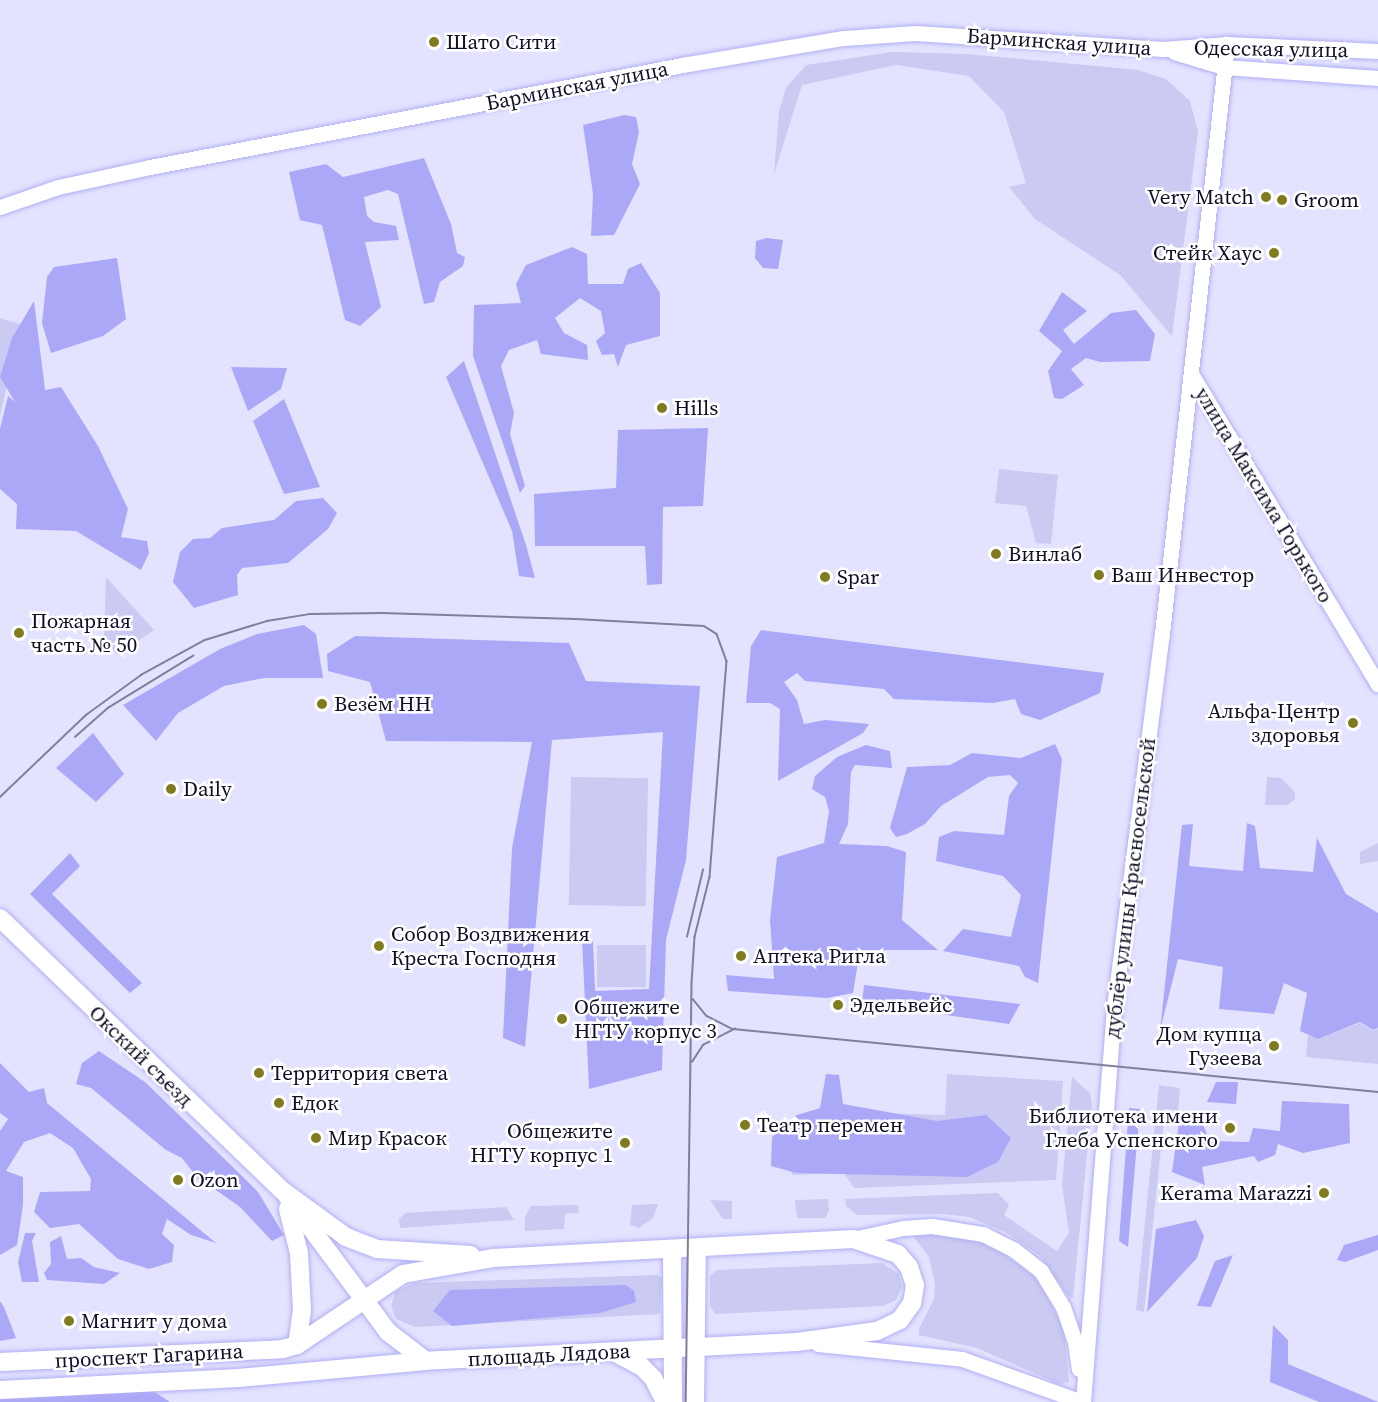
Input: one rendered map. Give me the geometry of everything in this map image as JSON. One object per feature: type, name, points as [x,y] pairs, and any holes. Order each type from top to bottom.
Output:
[{"type":"main road","name":"Барминская улица","points":[[0,207],[58,187],[150,167],[844,38],[915,33],[1163,49]]},
{"type":"main road","name":"Одесская улица","points":[[1163,49],[1227,44],[1378,51]]},
{"type":"main road","name":"улица Максима Горького","points":[[1227,44],[1191,375],[1378,684]]},
{"type":"main road","name":"Одесская улица","points":[[1163,49],[1224,67],[1378,78]]},
{"type":"main road","name":"дублёр улицы Красносельской","points":[[1083,1402],[1114,1007],[1191,375]]},
{"type":"main road","name":"Окский съезд","points":[[0,918],[284,1192]]},
{"type":"main road","points":[[284,1192],[388,1332],[426,1361]]},
{"type":"main road","points":[[284,1192],[299,1253],[302,1310],[297,1346]]},
{"type":"main road","name":"площадь Лядова","points":[[284,1192],[363,1246],[493,1258],[672,1251],[853,1239],[898,1254],[909,1267],[915,1285],[912,1303],[900,1320],[877,1331],[797,1342],[426,1361],[298,1374]]},
{"type":"main road","points":[[797,1342],[962,1359],[1083,1402],[1075,1342],[1063,1307],[1041,1271],[1013,1249],[983,1234],[932,1226],[903,1228],[853,1239]]},
{"type":"main road","points":[[695,1402],[697,1249]]},
{"type":"main road","points":[[672,1251],[673,1402]]},
{"type":"main road","name":"площадь Лядова","points":[[297,1346],[404,1274],[493,1258]]},
{"type":"main road","name":"проспект Гагарина","points":[[0,1362],[297,1346]]},
{"type":"main road","points":[[612,1352],[642,1367],[653,1378],[665,1402]]},
{"type":"main road","name":"проспект Гагарина","points":[[0,1390],[298,1374]]},
{"type":"shaded area","points":[[892,52],[967,54],[1138,70],[1166,79],[1190,101],[1198,132],[1172,336],[1120,275],[1035,219],[1009,187],[1026,183],[1004,112],[969,76],[896,65],[802,85],[774,174],[779,111],[786,88],[806,65]]},
{"type":"shaded area","points":[[624,115],[636,117],[639,132],[632,164],[640,184],[614,235],[591,236],[593,194],[583,125]]},
{"type":"shaded area","points":[[424,158],[451,224],[457,253],[465,257],[463,266],[440,282],[434,302],[424,304],[398,194],[388,190],[364,197],[367,216],[374,222],[396,226],[399,240],[365,242],[381,307],[360,326],[345,320],[322,225],[300,220],[289,172],[326,164],[343,177]]},
{"type":"shaded area","points":[[767,238],[783,240],[778,269],[763,268],[755,258],[756,241]]},
{"type":"shaded area","points":[[572,247],[587,254],[588,284],[623,284],[628,269],[641,263],[660,293],[660,336],[626,345],[618,367],[614,354],[602,355],[596,341],[605,333],[601,311],[580,298],[555,318],[564,333],[587,345],[588,360],[541,354],[537,340],[509,350],[501,366],[514,413],[510,434],[525,486],[520,493],[473,356],[474,305],[521,303],[516,284],[526,265]]},
{"type":"shaded area","points":[[117,258],[126,319],[103,336],[51,353],[42,323],[47,277],[54,267]]},
{"type":"shaded area","points":[[1062,292],[1087,311],[1063,330],[1074,344],[1111,313],[1136,310],[1155,334],[1150,361],[1100,362],[1086,358],[1071,369],[1084,385],[1062,399],[1054,398],[1048,371],[1062,351],[1039,331]]},
{"type":"shaded area","points":[[34,301],[45,390],[61,387],[98,446],[128,509],[121,537],[147,541],[149,553],[141,570],[76,531],[16,529],[17,504],[0,489],[0,429],[8,396],[15,402],[0,377],[12,338]]},
{"type":"shaded area","points":[[0,318],[20,324],[0,416]]},
{"type":"shaded area","points":[[464,361],[535,578],[519,576],[512,531],[446,377]]},
{"type":"shaded area","points":[[231,367],[287,368],[281,389],[248,411]]},
{"type":"shaded area","points":[[284,399],[320,487],[284,494],[253,421]]},
{"type":"shaded area","points":[[708,428],[703,506],[663,507],[662,584],[647,585],[645,546],[535,546],[534,494],[616,488],[618,430]]},
{"type":"shaded area","points":[[999,469],[1058,475],[1051,544],[1036,543],[1026,506],[995,503]]},
{"type":"shaded area","points":[[323,498],[337,513],[328,529],[288,563],[242,568],[237,575],[238,595],[194,608],[173,582],[180,552],[193,539],[210,538],[222,528],[274,520],[296,501]]},
{"type":"shaded area","points":[[106,577],[154,630],[117,655],[104,637]]},
{"type":"shaded area","points":[[304,625],[316,634],[323,678],[264,678],[224,686],[178,713],[156,741],[123,705],[220,649],[257,634]]},
{"type":"shaded area","points":[[761,630],[1104,673],[1100,693],[1040,720],[1021,714],[1015,699],[993,703],[894,699],[884,689],[805,681],[797,673],[784,682],[797,700],[804,724],[825,720],[869,724],[863,733],[778,781],[780,709],[770,703],[746,703],[751,646]]},
{"type":"shaded area","points":[[355,636],[569,643],[586,681],[700,686],[686,860],[666,940],[662,1070],[589,1089],[582,939],[593,942],[595,991],[649,989],[663,732],[552,740],[525,1047],[503,1038],[512,848],[532,742],[386,741],[370,682],[328,671],[327,654]]},
{"type":"shaded area","points":[[93,733],[124,774],[96,802],[56,768]]},
{"type":"shaded area","points":[[1055,744],[1062,759],[1038,983],[1025,977],[1019,966],[943,951],[963,929],[1011,937],[1021,895],[1003,876],[936,861],[939,837],[954,831],[1004,835],[1009,796],[1018,783],[1010,775],[988,777],[941,806],[925,824],[907,834],[896,837],[890,828],[907,767],[950,765],[972,753],[1021,758]]},
{"type":"shaded area","points":[[866,745],[890,751],[892,768],[855,765],[851,772],[848,824],[839,844],[887,846],[906,852],[902,920],[938,950],[860,950],[853,993],[827,998],[728,991],[726,975],[774,979],[770,920],[777,857],[824,843],[829,811],[825,797],[812,789],[815,776],[837,757]]},
{"type":"shaded area","points":[[571,777],[648,778],[646,906],[569,905]]},
{"type":"shaded area","points":[[1267,777],[1281,778],[1295,792],[1295,799],[1288,805],[1265,805]]},
{"type":"shaded area","points":[[1247,823],[1255,826],[1260,868],[1313,872],[1317,838],[1346,894],[1378,913],[1378,1028],[1373,1030],[1360,1022],[1318,1039],[1300,1031],[1307,993],[1284,983],[1274,1014],[1219,1009],[1223,967],[1178,959],[1160,1031],[1182,825],[1193,824],[1189,866],[1243,871]]},
{"type":"shaded area","points":[[1378,843],[1378,861],[1360,864],[1360,852]]},
{"type":"shaded area","points":[[70,853],[80,866],[52,894],[142,983],[130,993],[30,894]]},
{"type":"shaded area","points":[[597,945],[646,945],[646,987],[597,987]]},
{"type":"shaded area","points":[[864,985],[1020,1004],[1009,1024],[862,1003]]},
{"type":"shaded area","points":[[1360,1023],[1373,1031],[1378,1029],[1378,1064],[1306,1057],[1308,1035],[1318,1039]]},
{"type":"shaded area","points":[[99,1051],[145,1082],[240,1174],[258,1192],[284,1235],[272,1241],[240,1207],[213,1188],[206,1189],[182,1158],[166,1150],[91,1088],[76,1084],[82,1063]]},
{"type":"shaded area","points":[[0,1063],[29,1092],[44,1088],[47,1103],[216,1243],[191,1235],[167,1219],[162,1234],[174,1245],[172,1262],[149,1269],[118,1259],[79,1224],[50,1228],[34,1212],[40,1192],[90,1191],[91,1179],[73,1148],[50,1133],[24,1142],[6,1171],[23,1177],[23,1205],[17,1245],[0,1255],[0,1131],[8,1119],[0,1113]]},
{"type":"shaded area","points":[[826,1074],[839,1075],[843,1104],[937,1121],[986,1115],[1011,1138],[998,1162],[967,1177],[796,1173],[771,1166],[772,1137],[794,1116],[820,1108]]},
{"type":"shaded area","points":[[947,1074],[1063,1081],[1056,1180],[854,1188],[844,1173],[792,1175],[787,1125],[839,1112],[945,1115]]},
{"type":"shaded area","points":[[1072,1077],[1090,1093],[1092,1105],[1073,1298],[1069,1297],[1040,1256],[1005,1232],[969,1217],[943,1214],[857,1215],[846,1206],[845,1199],[998,1193],[1009,1205],[1004,1215],[1057,1251],[1069,1233],[1062,1185]]},
{"type":"shaded area","points":[[1216,1082],[1238,1082],[1236,1104],[1207,1102]]},
{"type":"shaded area","points":[[1159,1085],[1180,1088],[1178,1111],[1165,1109],[1144,1312],[1136,1310]]},
{"type":"shaded area","points":[[1282,1101],[1349,1104],[1350,1143],[1303,1153],[1278,1144],[1275,1155],[1258,1162],[1254,1156],[1202,1167],[1205,1185],[1172,1172],[1179,1122],[1203,1125],[1210,1141],[1249,1142],[1253,1128],[1280,1131]]},
{"type":"shaded area","points":[[1129,1108],[1140,1109],[1128,1247],[1119,1241]]},
{"type":"shaded area","points":[[828,1199],[829,1211],[825,1218],[797,1218],[795,1200]]},
{"type":"shaded area","points":[[710,1200],[732,1201],[732,1219],[723,1219]]},
{"type":"shaded area","points":[[658,1204],[653,1218],[639,1228],[630,1225],[632,1205]]},
{"type":"shaded area","points":[[578,1205],[579,1213],[565,1214],[564,1229],[525,1231],[525,1217],[531,1206]]},
{"type":"shaded area","points":[[506,1207],[514,1220],[400,1228],[399,1219],[405,1213]]},
{"type":"shaded area","points":[[1196,1220],[1204,1236],[1197,1258],[1147,1312],[1156,1229]]},
{"type":"shaded area","points":[[25,1233],[36,1233],[32,1241],[39,1282],[22,1282],[18,1262]]},
{"type":"shaded area","points":[[939,1233],[991,1245],[1038,1279],[1064,1329],[1069,1382],[1059,1384],[977,1348],[919,1335],[919,1329],[934,1299],[935,1284],[929,1257],[913,1236]]},
{"type":"shaded area","points":[[1378,1235],[1378,1250],[1345,1262],[1337,1260],[1344,1245]]},
{"type":"shaded area","points":[[61,1236],[67,1259],[81,1258],[94,1267],[120,1273],[104,1284],[47,1280],[44,1273],[51,1264],[50,1242]]},
{"type":"shaded area","points":[[1233,1255],[1211,1307],[1197,1306],[1215,1261]]},
{"type":"shaded area","points":[[882,1263],[899,1274],[902,1287],[896,1300],[884,1306],[715,1314],[710,1306],[710,1276],[717,1270]]},
{"type":"shaded area","points":[[658,1275],[662,1278],[660,1314],[415,1327],[396,1319],[391,1306],[395,1292],[414,1283]]},
{"type":"shaded area","points":[[626,1285],[634,1291],[636,1302],[600,1313],[452,1326],[433,1311],[450,1290]]},
{"type":"shaded area","points":[[0,1301],[4,1307],[16,1338],[0,1341]]},
{"type":"shaded area","points":[[1273,1325],[1288,1340],[1288,1364],[1378,1402],[1319,1402],[1270,1382]]},
{"type":"shaded area","points":[[153,1391],[170,1402],[0,1402],[0,1398]]},
{"type":"tram line","points":[[0,797],[86,715],[141,675],[205,640],[267,621],[310,614],[382,613],[576,619],[704,626],[717,634],[727,661],[710,877],[695,937],[692,984],[686,1402]]},
{"type":"tram line","points":[[75,737],[108,708],[193,656]]},
{"type":"tram line","points":[[687,937],[703,870]]},
{"type":"tram line","points":[[693,999],[707,1016],[733,1029],[1378,1092]]},
{"type":"tram line","points":[[692,1062],[703,1045],[735,1029]]},
{"type":"place","name":"Шато Сити","points":[[434,42]]},
{"type":"place","name":"Very Match","points":[[1266,197]]},
{"type":"place","name":"Groom","points":[[1282,200]]},
{"type":"place","name":"Стейк Хаус","points":[[1274,253]]},
{"type":"place","name":"Hills","points":[[662,408]]},
{"type":"place","name":"Винлаб","points":[[996,554]]},
{"type":"place","name":"Ваш Инвестор","points":[[1099,575]]},
{"type":"place","name":"Spar","points":[[825,577]]},
{"type":"place","name":"Пожарная часть № 50","points":[[19,633]]},
{"type":"place","name":"Везём НН","points":[[322,704]]},
{"type":"place","name":"Альфа-Центр здоровья","points":[[1353,723]]},
{"type":"place","name":"Daily","points":[[171,789]]},
{"type":"place","name":"Собор Воздвижения Креста Господня","points":[[379,946]]},
{"type":"place","name":"Аптека Ригла","points":[[741,956]]},
{"type":"place","name":"Эдельвейс","points":[[838,1005]]},
{"type":"place","name":"Общежите НГТУ корпус 3","points":[[562,1019]]},
{"type":"place","name":"Дом купца Гузеева","points":[[1274,1046]]},
{"type":"place","name":"Территория света","points":[[259,1073]]},
{"type":"place","name":"Едок","points":[[279,1103]]},
{"type":"place","name":"Театр перемен","points":[[745,1125]]},
{"type":"place","name":"Библиотека имени Глеба Успенского","points":[[1230,1128]]},
{"type":"place","name":"Мир Красок","points":[[316,1138]]},
{"type":"place","name":"Общежите НГТУ корпус 1","points":[[625,1143]]},
{"type":"place","name":"Ozon","points":[[178,1180]]},
{"type":"place","name":"Kerama Marazzi","points":[[1324,1193]]},
{"type":"place","name":"Магнит у дома","points":[[69,1321]]}]
